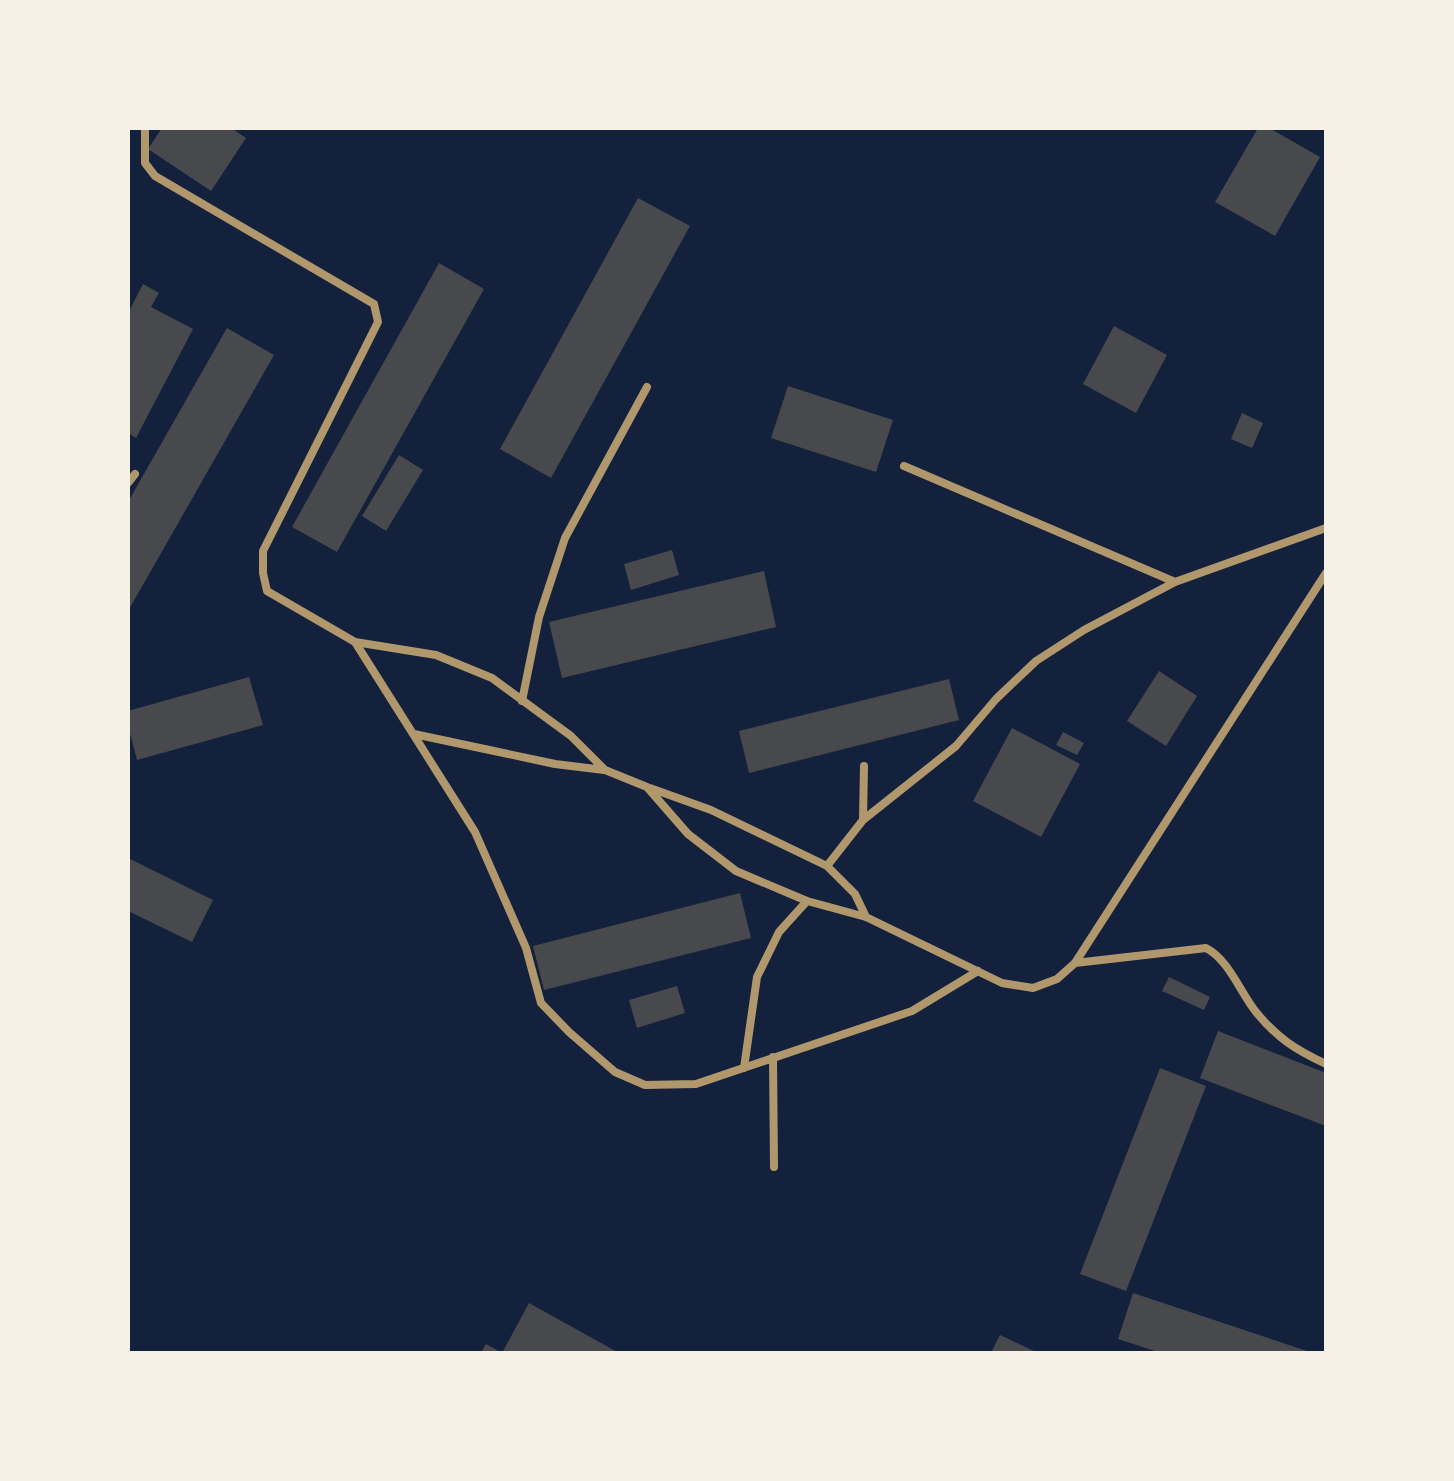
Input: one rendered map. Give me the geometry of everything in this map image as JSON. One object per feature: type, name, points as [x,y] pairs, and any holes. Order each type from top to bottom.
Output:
[{"type":"street","points":[[145,128],[145,163],[155,176],[374,304],[377,312],[378,322],[263,551],[267,591],[355,642],[436,655],[492,678],[571,736],[605,770]]},
{"type":"street","points":[[522,701],[539,617],[565,538],[647,387]]},
{"type":"street","points":[[904,466],[1175,582]]},
{"type":"street","points":[[128,483],[135,474]]},
{"type":"street","points":[[827,866],[863,820],[956,746],[996,699],[1036,661],[1084,630],[1175,582],[1326,528]]},
{"type":"street","points":[[647,787],[688,834],[736,871],[807,901],[866,917],[1002,983],[1033,988],[1057,979],[1075,963],[1326,573]]},
{"type":"street","points":[[355,642],[475,832],[526,948],[541,1003],[615,1072],[645,1085],[696,1084],[912,1011],[978,971]]},
{"type":"street","points":[[414,734],[555,764],[605,770],[711,810],[827,866],[855,894],[866,917]]},
{"type":"street","points":[[863,820],[864,766]]},
{"type":"street","points":[[744,1068],[757,977],[779,932],[807,901]]},
{"type":"street","points":[[1075,963],[1206,948],[1217,954],[1257,1013],[1292,1047],[1326,1064]]},
{"type":"street","points":[[773,1057],[774,1167]]},
{"type":"building","points":[[162,128],[231,128],[246,138],[211,191],[148,149]]},
{"type":"building","points":[[1258,128],[1269,128],[1320,157],[1275,236],[1215,202]]},
{"type":"building","points":[[638,198],[690,226],[551,478],[500,449]]},
{"type":"building","points":[[439,263],[484,289],[337,552],[292,527]]},
{"type":"building","points":[[143,284],[159,293],[151,307],[193,329],[136,438],[128,433],[128,313]]},
{"type":"building","points":[[1114,326],[1167,355],[1136,413],[1083,384]]},
{"type":"building","points":[[227,328],[274,355],[128,611],[128,502]]},
{"type":"building","points":[[788,386],[893,420],[876,472],[771,438]]},
{"type":"building","points":[[1242,413],[1263,423],[1252,448],[1231,439]]},
{"type":"building","points":[[399,455],[423,470],[386,531],[362,516]]},
{"type":"building","points":[[672,550],[679,575],[631,590],[624,564]]},
{"type":"building","points":[[764,571],[776,627],[562,678],[549,622]]},
{"type":"building","points":[[1159,671],[1197,696],[1166,746],[1127,721]]},
{"type":"building","points":[[249,677],[263,725],[137,760],[128,726],[128,711]]},
{"type":"building","points":[[949,679],[959,720],[749,773],[739,731]]},
{"type":"building","points":[[1012,728],[1080,764],[1041,837],[973,801]]},
{"type":"building","points":[[1063,732],[1084,743],[1077,755],[1056,745]]},
{"type":"building","points":[[128,858],[213,900],[192,942],[128,911]]},
{"type":"building","points":[[740,893],[751,938],[544,990],[533,946]]},
{"type":"building","points":[[1169,977],[1210,997],[1204,1010],[1162,991]]},
{"type":"building","points":[[677,986],[685,1013],[637,1028],[629,1000]]},
{"type":"building","points":[[1218,1031],[1326,1073],[1326,1126],[1200,1078]]},
{"type":"building","points":[[1160,1068],[1206,1086],[1126,1291],[1080,1274]]},
{"type":"building","points":[[1133,1293],[1310,1352],[1161,1353],[1118,1339]]},
{"type":"building","points":[[529,1303],[619,1353],[502,1353]]},
{"type":"building","points":[[1000,1335],[1038,1353],[991,1353]]},
{"type":"building","points":[[486,1344],[502,1353],[481,1353]]}]
